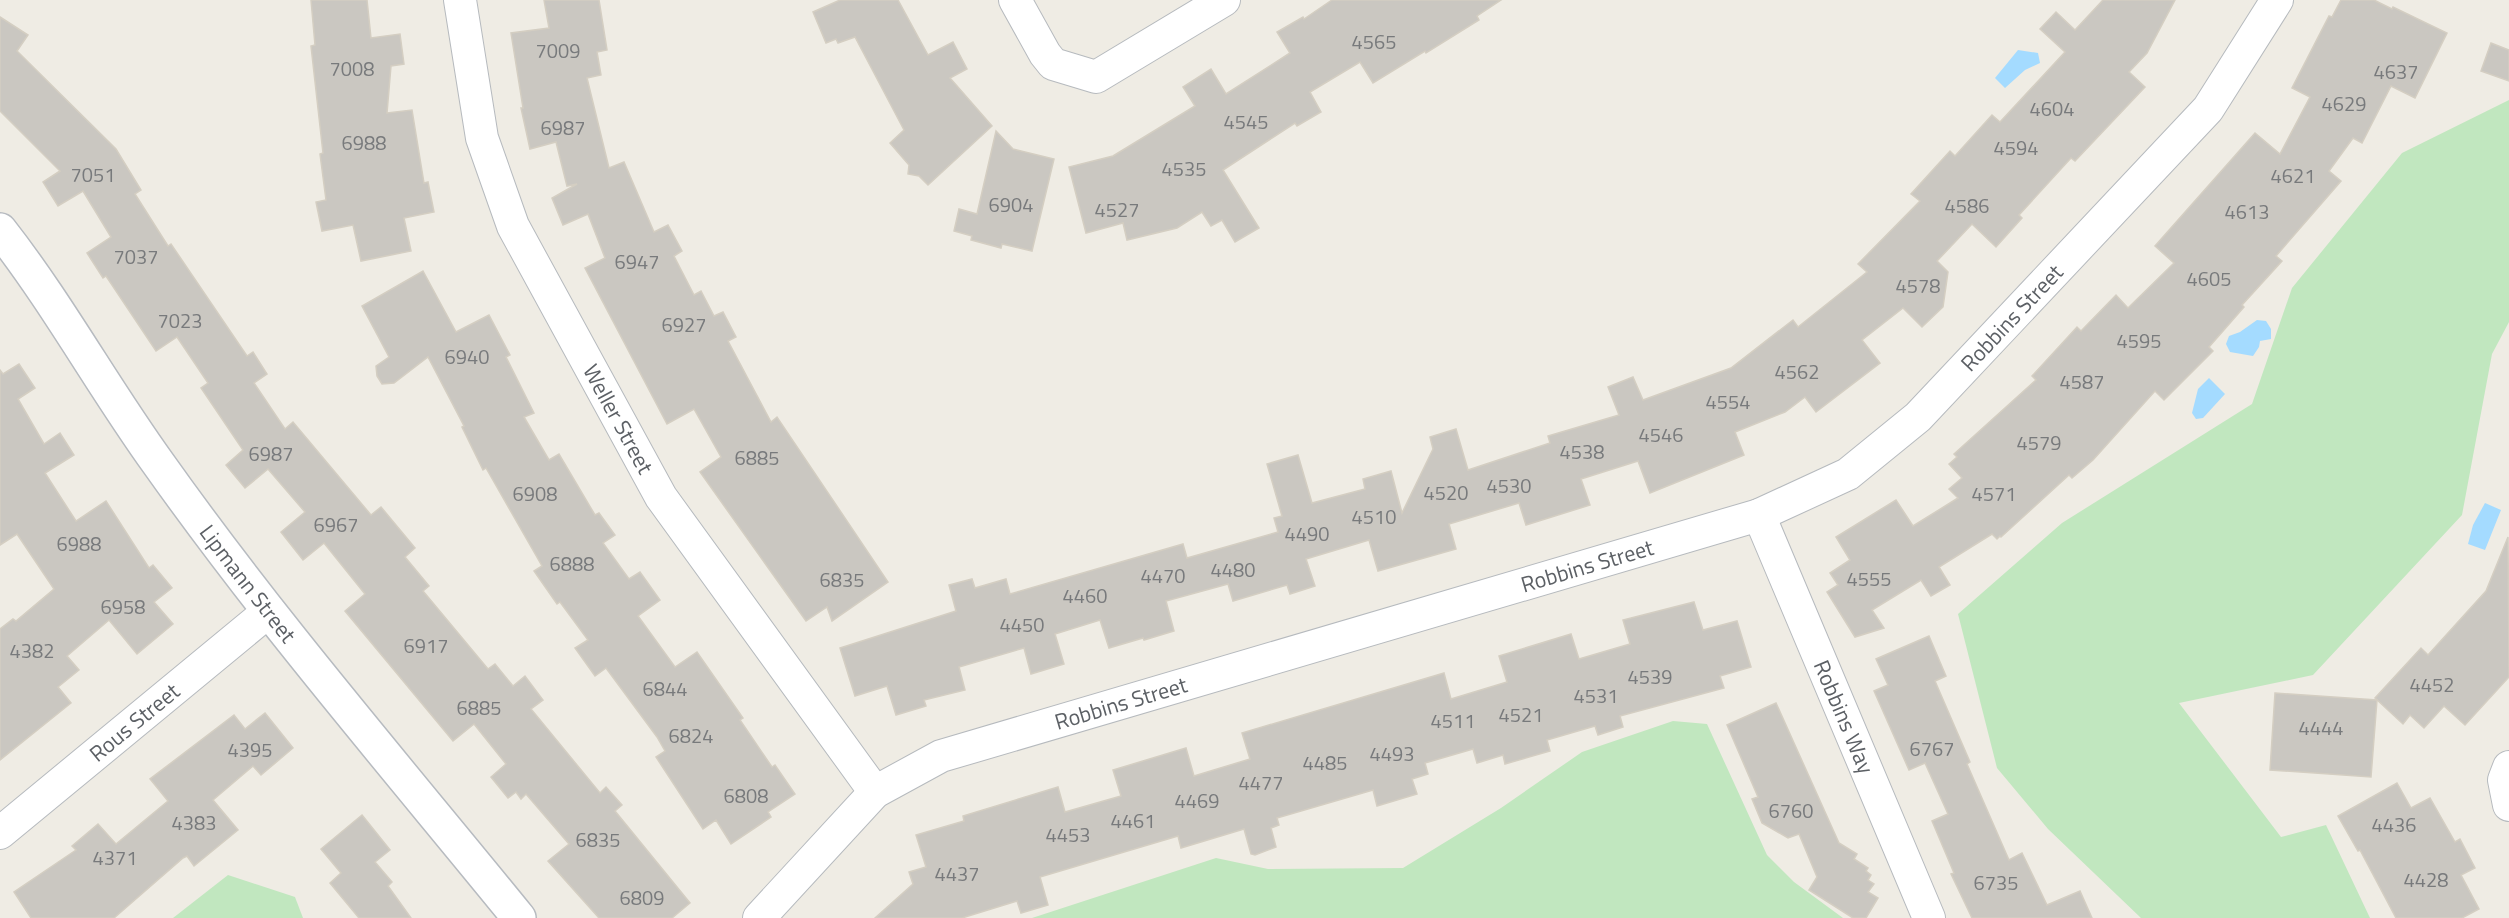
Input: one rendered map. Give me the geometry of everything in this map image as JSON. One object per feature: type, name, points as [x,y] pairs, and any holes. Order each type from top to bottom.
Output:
[{"type":"street","name":"Weller Street","points":[[460,0],[482,138],[513,226],[661,497],[875,792]]},
{"type":"street","points":[[1015,0],[1053,64],[1096,77],[1224,0]]},
{"type":"street","name":"Robbins Street","points":[[759,918],[875,792],[941,756],[1759,515],[1848,474],[1918,417],[2208,109],[2277,0]]},
{"type":"street","name":"Lipmann Street","points":[[0,230],[26,264],[157,463],[269,611],[519,918]]},
{"type":"street","name":"Robbins Way","points":[[1759,515],[1929,918]]},
{"type":"street","name":"Rous Street","points":[[0,833],[269,611]]},
{"type":"street","points":[[2509,767],[2505,780],[2509,805]]},
{"type":"green space","points":[[2509,100],[2509,322],[2492,354],[2462,515],[2313,675],[2179,703],[2281,837],[2326,825],[2370,918],[2141,918],[2048,829],[1997,768],[1958,614],[2062,523],[2252,404],[2292,288],[2402,153]]},
{"type":"green space","points":[[1673,721],[1707,724],[1767,855],[1794,882],[1843,918],[1032,918],[1216,858],[1268,869],[1403,868],[1501,808],[1582,752]]},
{"type":"green space","points":[[228,875],[295,897],[303,918],[173,918]]},
{"type":"water","points":[[2018,50],[2038,53],[2040,63],[2025,70],[2005,88],[1995,78]]},
{"type":"water","points":[[2257,320],[2266,321],[2271,329],[2271,339],[2260,341],[2253,356],[2230,352],[2226,344],[2229,336],[2240,332]]},
{"type":"water","points":[[2209,378],[2225,394],[2203,418],[2196,419],[2192,413],[2198,389]]},
{"type":"water","points":[[2485,503],[2501,510],[2485,550],[2468,544],[2473,525]]},
{"type":"building","points":[[311,0],[367,0],[371,38],[400,34],[404,64],[391,66],[387,113],[412,110],[424,183],[428,182],[434,212],[404,218],[411,251],[361,261],[353,225],[322,231],[316,202],[326,200],[311,46],[315,45]]},
{"type":"building","points":[[544,0],[599,0],[607,50],[597,52],[601,75],[587,78],[609,168],[624,162],[654,232],[668,225],[682,251],[674,256],[694,295],[701,291],[714,316],[723,312],[736,337],[728,341],[771,422],[777,417],[888,582],[832,621],[827,607],[806,621],[700,472],[721,457],[694,409],[667,424],[585,268],[605,258],[588,214],[563,225],[552,198],[577,184],[567,186],[556,142],[530,149],[521,108],[523,108],[511,33],[549,28]]},
{"type":"building","points":[[840,0],[898,0],[928,55],[953,42],[967,69],[950,78],[992,126],[928,185],[919,176],[908,174],[909,165],[890,143],[904,130],[855,37],[838,43],[836,39],[826,43],[813,12]]},
{"type":"building","points":[[1332,0],[1501,0],[1477,16],[1479,20],[1373,83],[1360,62],[1310,92],[1321,112],[1297,126],[1295,123],[1223,170],[1259,228],[1235,242],[1222,220],[1211,226],[1202,212],[1177,228],[1127,240],[1123,223],[1086,233],[1069,167],[1113,156],[1195,106],[1183,87],[1211,69],[1226,94],[1290,53],[1277,32],[1303,17],[1304,19]]},
{"type":"building","points":[[2103,0],[2175,0],[2147,53],[2129,72],[2145,87],[2075,161],[2071,158],[2019,215],[2022,218],[1996,247],[1972,224],[1937,261],[1948,272],[1943,307],[1922,327],[1903,308],[1862,340],[1880,363],[1816,412],[1805,397],[1785,412],[1735,432],[1744,455],[1650,493],[1638,461],[1581,479],[1590,505],[1526,525],[1519,503],[1449,524],[1456,549],[1378,571],[1369,540],[1306,559],[1315,586],[1290,594],[1287,585],[1233,601],[1228,584],[1166,601],[1174,631],[1144,640],[1143,638],[1109,648],[1100,620],[1055,634],[1064,664],[1031,674],[1024,648],[959,667],[965,690],[924,700],[926,706],[896,715],[887,686],[855,696],[840,648],[956,611],[949,585],[972,579],[975,588],[1006,579],[1010,594],[1183,544],[1187,558],[1278,532],[1274,518],[1282,516],[1267,464],[1298,455],[1312,503],[1365,489],[1363,479],[1391,471],[1402,513],[1433,449],[1430,437],[1456,429],[1468,470],[1550,443],[1548,436],[1619,415],[1608,387],[1633,377],[1643,400],[1731,368],[1793,320],[1798,327],[1867,272],[1858,264],[1920,201],[1911,194],[1950,151],[1955,156],[1992,115],[2000,122],[2065,52],[2040,29],[2056,12],[2075,30]]},
{"type":"building","points":[[2341,0],[2374,0],[2447,33],[2415,98],[2391,86],[2362,143],[2353,138],[2329,171],[2341,181],[2276,256],[2282,261],[2242,305],[2244,307],[2209,347],[2213,351],[2164,400],[2155,391],[2093,460],[2072,478],[2069,475],[2001,537],[1997,539],[1992,534],[1939,567],[1950,585],[1931,596],[1921,580],[1872,610],[1884,628],[1855,637],[1827,592],[1838,585],[1830,573],[1850,560],[1836,537],[1896,500],[1913,526],[1958,498],[1949,489],[1962,478],[1949,464],[1957,457],[1954,454],[2036,380],[2032,376],[2077,327],[2081,331],[2116,295],[2128,308],[2174,263],[2155,246],[2255,133],[2280,154],[2310,97],[2292,88],[2329,16],[2332,17]]},
{"type":"building","points":[[0,17],[28,35],[17,51],[116,149],[141,190],[135,194],[168,246],[171,244],[247,356],[253,352],[267,374],[254,383],[285,429],[293,422],[371,515],[381,507],[415,548],[405,557],[429,586],[423,591],[488,669],[495,664],[513,686],[525,676],[543,700],[531,709],[600,793],[606,787],[622,805],[615,811],[690,903],[672,918],[599,918],[548,861],[569,844],[526,794],[521,799],[516,792],[508,798],[491,777],[506,764],[474,724],[453,741],[345,611],[365,594],[324,543],[303,560],[281,532],[305,512],[268,469],[245,488],[226,465],[243,450],[201,388],[208,383],[177,337],[156,351],[106,276],[103,278],[87,253],[111,237],[83,191],[58,206],[43,182],[60,171],[0,111]]},
{"type":"building","points":[[2491,43],[2509,50],[2509,81],[2481,71]]},
{"type":"building","points":[[996,131],[1013,149],[1054,159],[1032,251],[1002,244],[1001,248],[971,240],[972,236],[954,231],[959,209],[977,214]]},
{"type":"building","points":[[423,271],[456,332],[489,315],[510,355],[506,357],[534,413],[524,417],[549,460],[559,454],[595,515],[599,513],[615,535],[603,543],[629,579],[640,572],[660,600],[638,616],[675,667],[697,652],[743,718],[740,720],[772,767],[775,765],[795,794],[768,812],[771,817],[731,844],[716,820],[703,829],[656,757],[665,751],[657,737],[606,668],[595,676],[575,648],[588,640],[560,602],[557,604],[534,571],[542,566],[486,468],[483,470],[462,427],[464,426],[428,357],[394,383],[382,384],[377,376],[376,366],[389,357],[362,306]]},
{"type":"building","points":[[19,364],[35,388],[18,399],[44,444],[60,433],[74,455],[45,473],[76,521],[106,501],[149,568],[153,565],[172,588],[154,602],[173,624],[137,654],[109,620],[67,656],[79,670],[58,687],[71,703],[0,760],[0,629],[13,619],[16,621],[54,589],[17,534],[0,545],[0,370],[3,374]]},
{"type":"building","points":[[2508,537],[2509,677],[2465,725],[2444,706],[2424,728],[2410,715],[2403,724],[2375,698],[2421,648],[2428,655],[2486,591]]},
{"type":"building","points":[[1694,602],[1703,630],[1737,621],[1751,667],[1720,676],[1724,688],[1620,716],[1623,727],[1598,735],[1595,726],[1547,740],[1550,751],[1505,764],[1503,755],[1477,763],[1473,749],[1425,763],[1428,774],[1412,779],[1417,794],[1377,806],[1373,790],[1277,818],[1279,825],[1271,828],[1276,847],[1255,855],[1251,854],[1244,829],[1181,848],[1178,836],[1040,877],[1048,905],[1021,913],[1017,901],[962,918],[875,918],[913,884],[909,872],[926,867],[916,835],[964,821],[963,816],[1058,787],[1065,812],[1121,796],[1113,770],[1186,748],[1194,776],[1250,759],[1242,733],[1444,673],[1451,699],[1507,682],[1499,656],[1571,634],[1579,659],[1630,644],[1623,620]]},
{"type":"building","points":[[1929,636],[1946,676],[1935,681],[1970,762],[1967,764],[2009,860],[2022,853],[2047,905],[2080,891],[2092,918],[1972,918],[1951,874],[1954,873],[1932,821],[1948,814],[1925,763],[1909,770],[1874,691],[1888,685],[1876,659]]},
{"type":"building","points":[[2275,693],[2377,700],[2371,777],[2270,770]]},
{"type":"building","points":[[1776,703],[1839,843],[1857,854],[1854,859],[1868,868],[1866,871],[1871,875],[1868,880],[1874,884],[1868,892],[1878,898],[1866,918],[1853,918],[1809,890],[1817,877],[1799,834],[1788,838],[1762,823],[1752,799],[1758,797],[1727,725]]},
{"type":"building","points":[[265,713],[293,748],[261,775],[253,766],[213,800],[238,830],[194,866],[187,856],[183,858],[114,918],[31,918],[14,892],[76,850],[72,846],[98,824],[116,844],[168,801],[150,779],[234,715],[245,729]]},
{"type":"building","points":[[2397,783],[2411,808],[2430,798],[2455,842],[2460,839],[2475,868],[2461,875],[2479,909],[2462,918],[2396,918],[2360,850],[2358,851],[2338,816]]},
{"type":"building","points":[[362,815],[390,850],[375,862],[392,882],[388,886],[411,918],[359,918],[330,883],[341,873],[321,849]]}]
